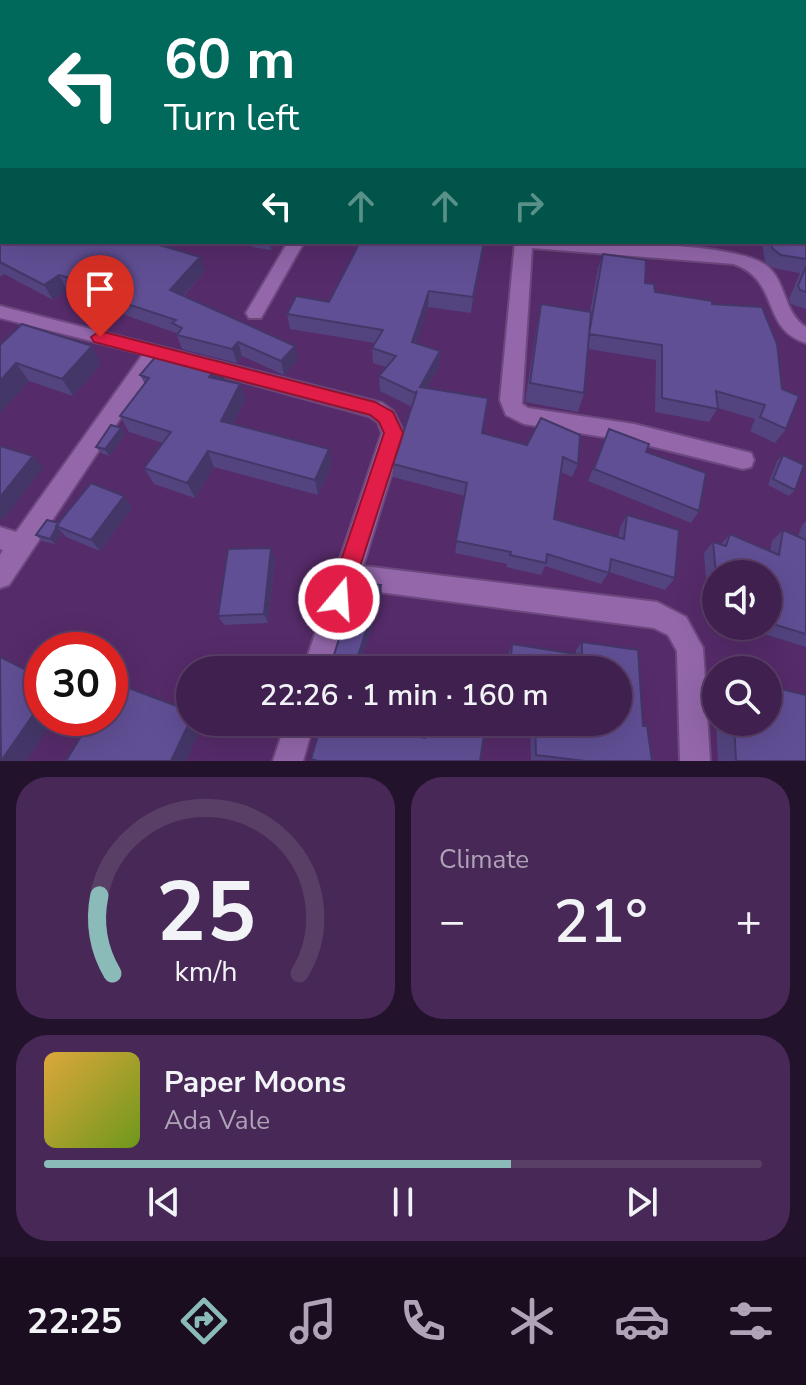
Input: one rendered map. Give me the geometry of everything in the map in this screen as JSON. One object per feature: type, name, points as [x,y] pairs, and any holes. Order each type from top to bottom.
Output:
[{"type":"street","points":[[255,313],[295,244]]},
{"type":"street","points":[[524,244],[510,400],[513,409],[524,416],[634,433],[743,460]]},
{"type":"street","points":[[553,244],[726,256],[745,262],[761,270],[770,281],[780,315],[806,336]]},
{"type":"street","points":[[0,312],[375,409],[386,417],[393,433],[321,656]]},
{"type":"street","points":[[0,576],[10,541],[154,353]]},
{"type":"street","points":[[347,576],[657,615],[667,620],[677,626],[690,648],[695,761]]},
{"type":"street","points":[[288,761],[296,736]]},
{"type":"building","points":[[0,244],[160,244],[200,257],[170,290],[295,346],[281,361],[238,342],[232,349],[177,335],[182,328],[172,323],[176,320],[118,301],[125,293],[59,275],[44,285],[0,262]]},
{"type":"building","points":[[359,244],[484,244],[473,297],[429,291],[412,342],[440,351],[420,387],[488,398],[482,433],[527,445],[541,418],[580,435],[578,464],[563,457],[554,519],[624,539],[627,515],[679,530],[675,578],[611,559],[609,573],[547,554],[546,563],[456,541],[467,483],[393,464],[417,391],[415,393],[379,376],[396,356],[372,348],[383,330],[287,314],[296,296],[329,302]]},
{"type":"building","points":[[771,244],[806,244],[806,259],[781,255]]},
{"type":"building","points":[[603,254],[646,260],[645,283],[654,284],[655,292],[712,301],[712,304],[762,307],[777,344],[782,389],[799,396],[786,429],[760,417],[765,405],[716,391],[718,409],[662,398],[662,345],[589,334]]},
{"type":"building","points":[[806,266],[806,292],[798,286]]},
{"type":"building","points":[[541,304],[591,312],[584,393],[530,383]]},
{"type":"building","points":[[22,324],[92,346],[62,379],[16,363],[0,381],[0,345]]},
{"type":"building","points":[[163,348],[219,363],[209,377],[240,384],[221,421],[329,449],[315,480],[208,451],[187,483],[144,468],[171,432],[120,416],[149,378],[140,375]]},
{"type":"building","points":[[111,425],[121,428],[105,449],[96,447]]},
{"type":"building","points":[[609,429],[649,444],[646,452],[706,473],[699,511],[594,469]]},
{"type":"building","points":[[0,446],[33,456],[0,497]]},
{"type":"building","points":[[783,455],[804,465],[795,490],[773,479]]},
{"type":"building","points":[[91,483],[124,496],[91,540],[56,526]]},
{"type":"building","points":[[47,520],[59,523],[50,539],[36,535]]},
{"type":"building","points":[[783,530],[806,540],[806,634],[782,627],[782,560],[715,560],[713,542],[726,546],[730,534],[779,555]]},
{"type":"building","points":[[271,548],[264,614],[218,616],[228,549]]},
{"type":"building","points":[[357,582],[381,585],[358,656],[334,656]]},
{"type":"building","points":[[582,642],[638,650],[643,726],[647,726],[652,761],[585,761],[536,755],[535,736],[632,736],[632,656],[511,656],[512,644],[582,655]]},
{"type":"building","points":[[0,657],[24,669],[24,728],[1,761]]},
{"type":"building","points":[[128,688],[176,706],[176,736],[183,736],[171,761],[66,761],[81,736],[128,736]]},
{"type":"building","points":[[782,689],[806,695],[806,761],[736,761],[735,736],[782,736]]},
{"type":"building","points":[[318,736],[484,736],[480,761],[311,759]]},
{"type":"route","points":[[100,337],[375,409],[386,417],[393,433],[339,599]]}]
